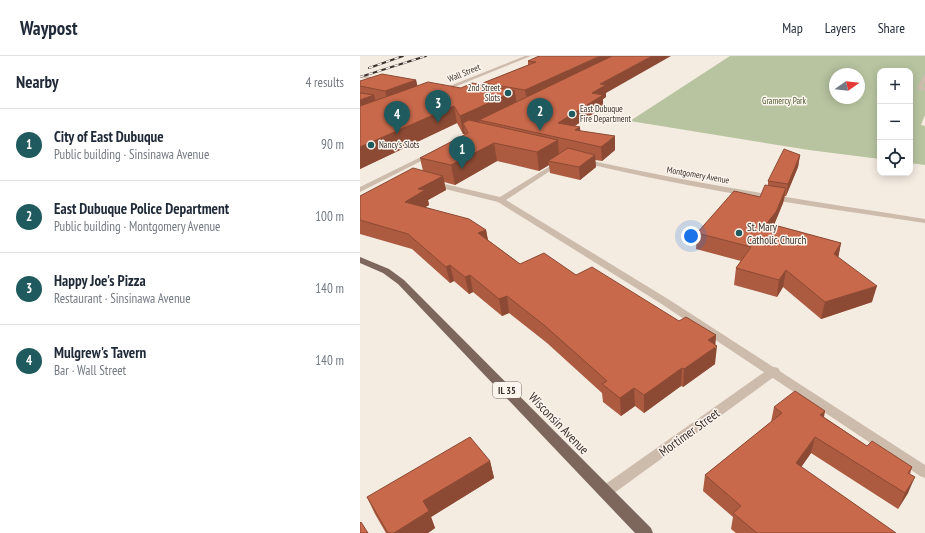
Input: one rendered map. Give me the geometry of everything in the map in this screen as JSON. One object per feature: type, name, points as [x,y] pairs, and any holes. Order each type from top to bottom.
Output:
[{"type":"main road","name":"Wisconsin Avenue","points":[[360,260],[386,271],[401,282],[645,533]]},
{"type":"street","name":"Wall Street","points":[[441,91],[529,56]]},
{"type":"street","points":[[360,76],[388,81]]},
{"type":"street","points":[[925,76],[919,88],[925,89]]},
{"type":"street","points":[[433,92],[441,91],[456,94]]},
{"type":"street","points":[[360,190],[435,152]]},
{"type":"street","name":"Montgomery Avenue","points":[[501,200],[568,157],[645,176],[742,193],[925,221]]},
{"type":"street","points":[[393,173],[408,177]]},
{"type":"street","points":[[422,181],[501,200],[774,371],[925,472]]},
{"type":"street","name":"Mortimer Street","points":[[605,492],[774,371]]},
{"type":"green space","name":"Gramercy Park","points":[[730,56],[925,56],[925,115],[921,125],[925,126],[925,165],[913,163],[913,68],[877,68],[877,159],[809,150],[630,121]]},
{"type":"building","points":[[539,56],[600,56],[525,90],[483,83],[536,62],[528,61]]},
{"type":"building","points":[[612,56],[652,56],[600,84],[606,85],[592,93],[603,95],[558,123],[580,127],[575,130],[615,136],[601,147],[479,120]]},
{"type":"building","points":[[382,74],[416,80],[385,91],[360,86],[360,81]]},
{"type":"building","points":[[428,82],[461,88],[472,83],[515,91],[460,116],[454,106],[360,147],[360,106]]},
{"type":"building","points":[[360,93],[374,95],[360,100]]},
{"type":"building","points":[[469,120],[558,140],[537,152],[494,143],[451,165],[420,158],[468,133],[463,123]]},
{"type":"building","points":[[568,148],[595,155],[579,167],[548,161]]},
{"type":"building","points":[[784,149],[800,155],[788,184],[768,181]]},
{"type":"building","points":[[413,168],[443,176],[418,189],[425,190],[405,202],[469,219],[486,230],[478,233],[520,264],[544,253],[576,275],[592,267],[679,321],[686,317],[716,335],[708,340],[717,346],[684,369],[682,368],[644,395],[634,388],[620,398],[602,384],[607,381],[544,325],[507,296],[499,299],[470,275],[465,277],[450,265],[446,267],[408,234],[360,220],[360,196]]},
{"type":"building","points":[[765,185],[786,188],[776,212],[767,223],[841,243],[834,254],[877,286],[825,302],[786,270],[779,280],[736,268],[751,247],[697,233],[734,191],[760,197]]},
{"type":"building","points":[[795,391],[825,411],[820,415],[867,446],[872,441],[912,467],[908,473],[915,477],[905,493],[815,437],[796,463],[896,533],[757,533],[733,513],[741,506],[705,475],[782,413],[774,407]]},
{"type":"building","points":[[470,437],[490,461],[423,501],[429,511],[394,533],[388,533],[367,497]]},
{"type":"building","points":[[361,522],[368,533],[360,533]]},
{"type":"railway","points":[[369,68],[403,56]]},
{"type":"railway","points":[[360,77],[426,56]]},
{"type":"place","name":"2nd Street Slots","points":[[508,93]]},
{"type":"place","name":"East Dubuque Fire Department","points":[[572,114]]},
{"type":"place","name":"Happy Joe's Pizza","points":[[438,123]]},
{"type":"place","name":"East Dubuque Police Department","points":[[540,131]]},
{"type":"place","name":"Mulgrew's Tavern","points":[[397,134]]},
{"type":"place","name":"Nancy's Slots","points":[[371,145]]},
{"type":"place","name":"City of East Dubuque","points":[[462,169]]},
{"type":"place","name":"St. Mary Catholic Church","points":[[739,233]]}]
